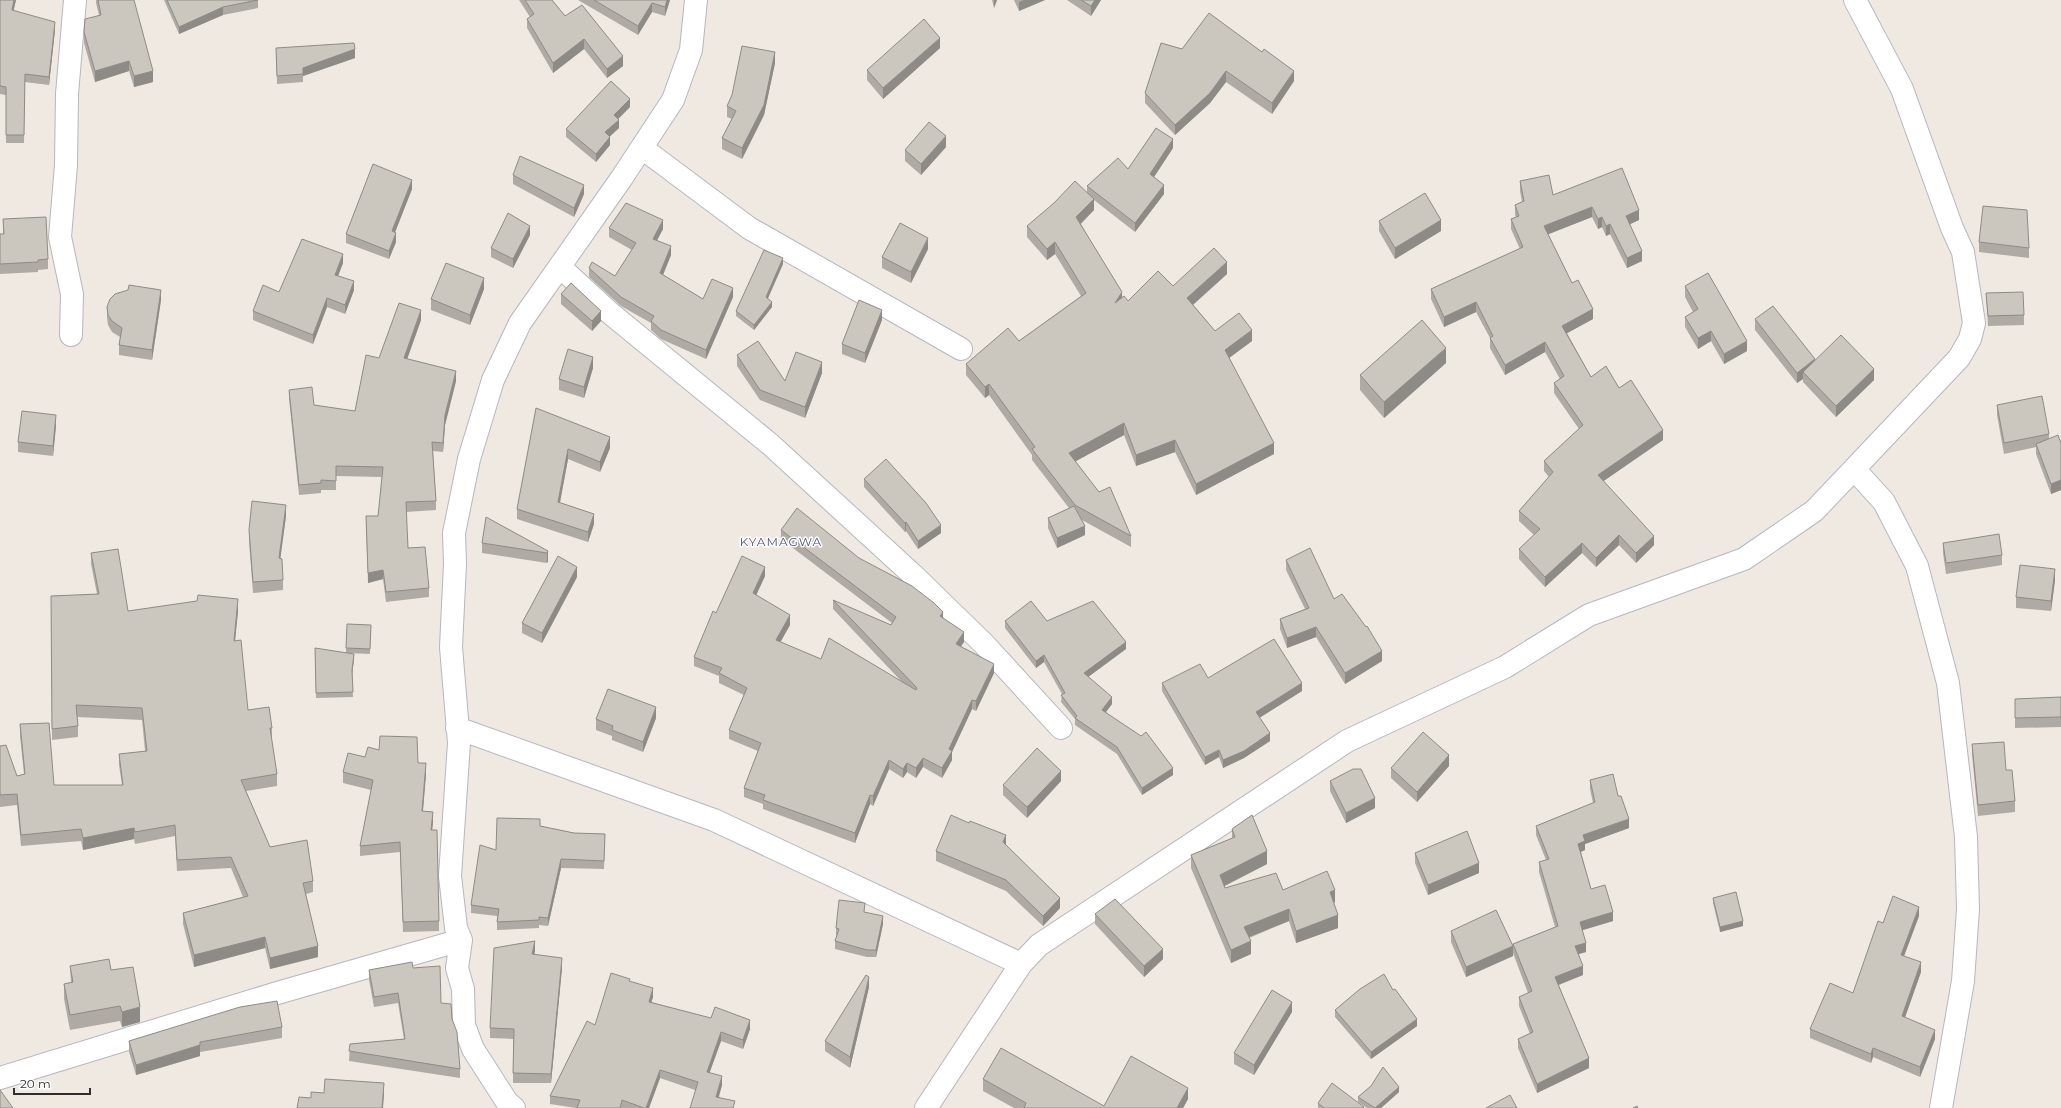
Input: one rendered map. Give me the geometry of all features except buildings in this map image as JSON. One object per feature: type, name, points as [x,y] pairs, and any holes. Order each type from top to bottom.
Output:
[{"type":"street","points":[[71,335],[72,294],[60,237],[66,165],[67,94],[75,0]]},
{"type":"street","points":[[514,1108],[507,1102],[473,1049],[464,1024],[463,989],[458,968],[461,940],[456,928],[450,876],[459,743],[450,647],[455,564],[454,532],[469,458],[493,380],[520,323],[642,148],[673,100],[691,50],[696,0]]},
{"type":"street","points":[[926,1108],[1021,964],[1039,945],[1347,741],[1505,666],[1589,615],[1744,559],[1814,511],[1832,494],[1959,358],[1970,339],[1974,323],[1964,252],[1952,228],[1902,89],[1855,0]]},
{"type":"street","points":[[642,148],[749,228],[962,349]]},
{"type":"street","points":[[560,267],[610,313],[771,445],[895,558],[984,644],[1060,728]]},
{"type":"street","points":[[1854,469],[1884,502],[1916,566],[1948,683],[1966,838],[1968,909],[1963,981],[1941,1108]]},
{"type":"street","points":[[457,728],[714,820],[1021,964]]},
{"type":"street","points":[[0,1078],[266,996],[461,940]]},
{"type":"district","name":"KYAMAGWA","points":[[781,541]]}]
